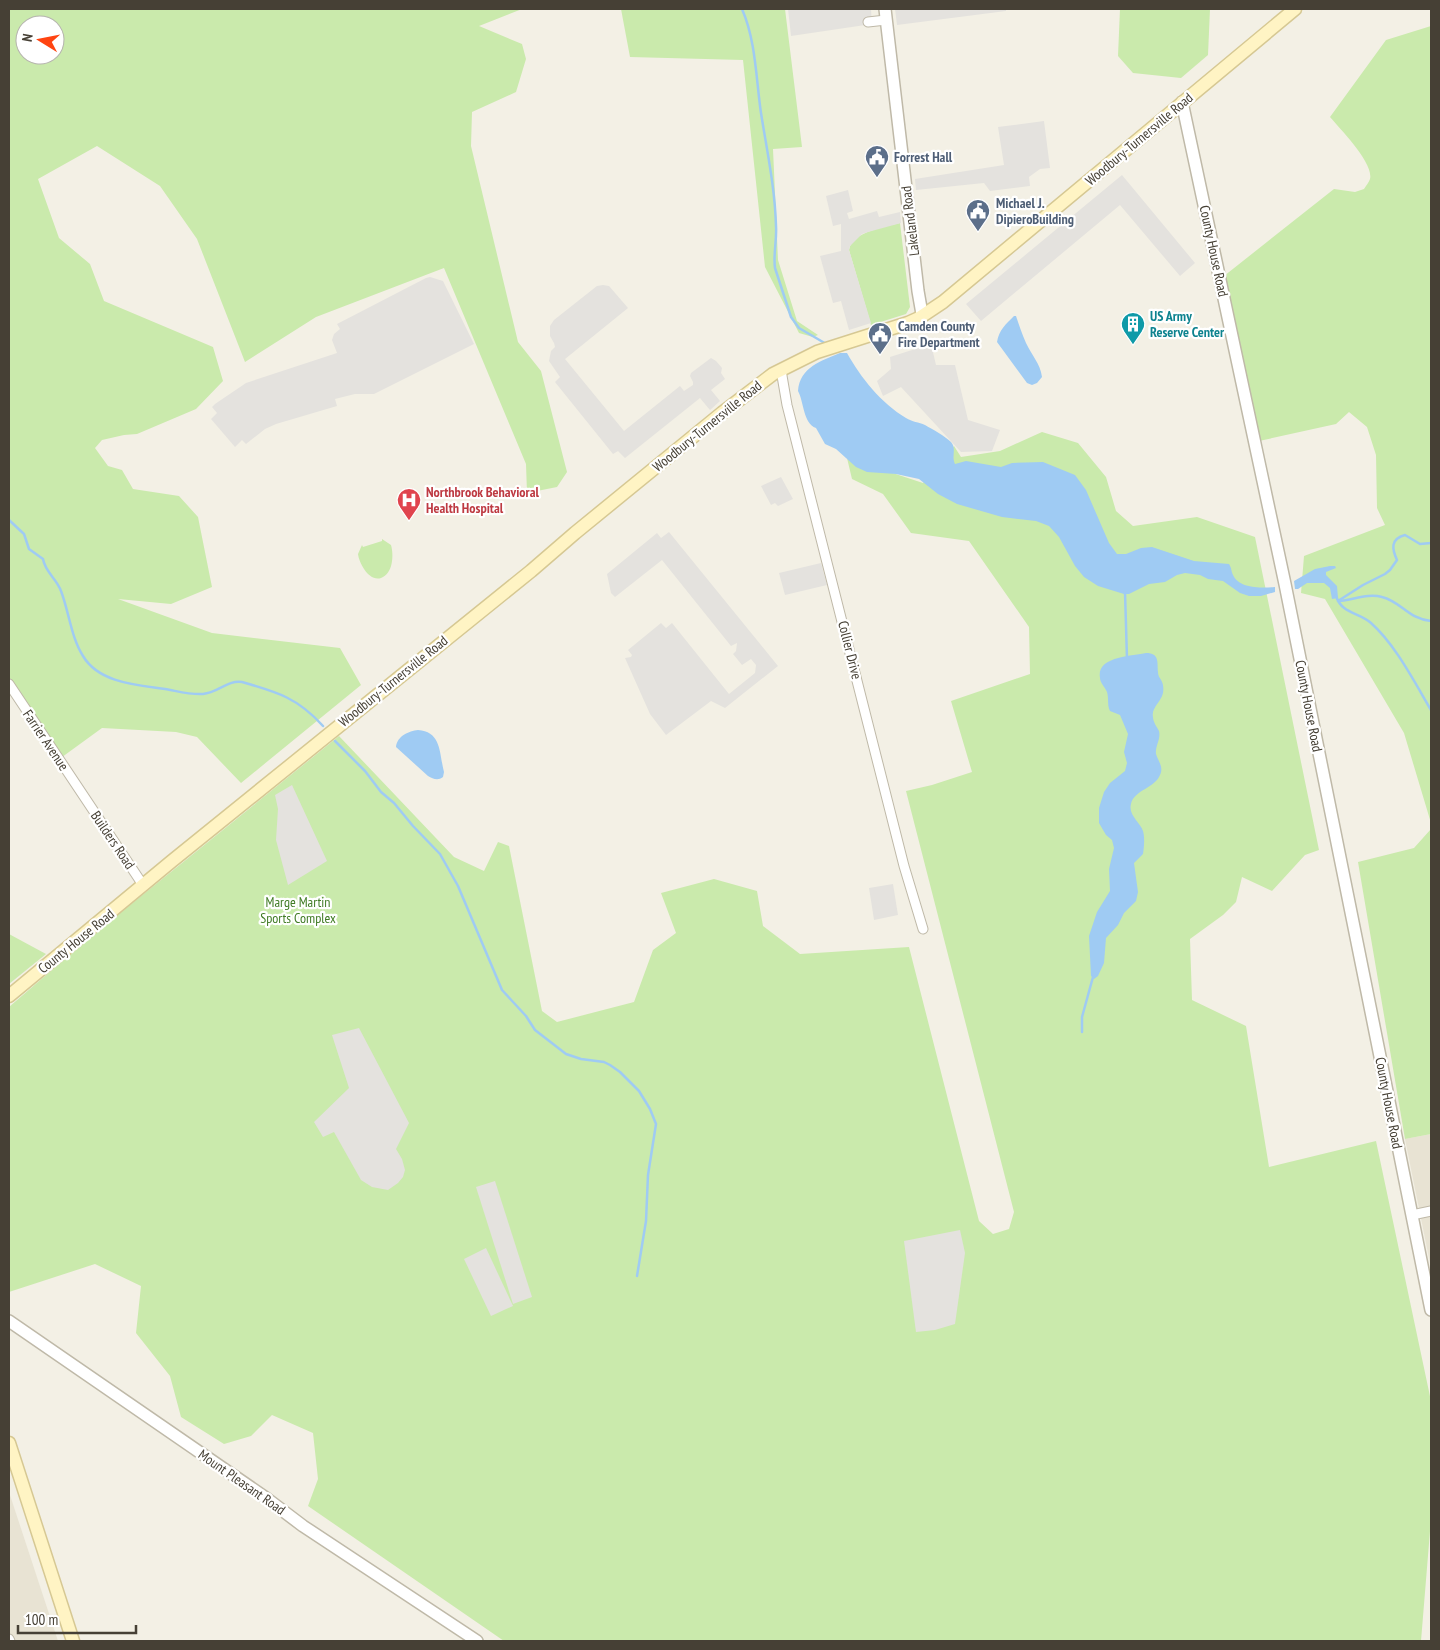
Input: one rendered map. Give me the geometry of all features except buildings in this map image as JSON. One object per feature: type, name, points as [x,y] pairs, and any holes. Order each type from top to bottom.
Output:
[{"type":"main road","name":"Woodbury-Turnersville Road","points":[[143,885],[762,381],[796,361],[817,352],[919,318],[944,300],[1295,9]]},
{"type":"main road","name":"County House Road","points":[[9,996],[143,885]]},
{"type":"main road","points":[[9,1443],[73,1641]]},
{"type":"street","points":[[868,22],[885,14]]},
{"type":"street","name":"Lakeland Road","points":[[885,14],[922,314]]},
{"type":"street","name":"County House Road","points":[[1182,102],[1285,584],[1431,1310]]},
{"type":"street","name":"Collier Drive","points":[[781,370],[788,405],[904,866],[923,929]]},
{"type":"street","name":"Farrier Avenue","points":[[9,684],[83,795]]},
{"type":"street","name":"Builders Road","points":[[83,795],[143,885]]},
{"type":"street","points":[[1412,1215],[1431,1211]]},
{"type":"street","name":"Mount Pleasant Road","points":[[9,1322],[220,1466],[304,1526],[477,1641]]},
{"type":"shaded area","points":[[788,9],[871,9],[872,24],[791,36]]},
{"type":"shaded area","points":[[895,9],[1006,9],[1006,11],[897,25]]},
{"type":"shaded area","points":[[1044,121],[1050,168],[1040,169],[1029,177],[1030,186],[990,191],[984,183],[916,190],[915,179],[1004,165],[998,127]]},
{"type":"shaded area","points":[[1122,175],[1195,263],[1180,276],[1120,205],[981,321],[966,304]]},
{"type":"shaded area","points":[[848,190],[853,211],[847,213],[849,219],[877,211],[879,217],[900,212],[901,223],[862,234],[850,246],[849,250],[871,323],[849,330],[841,301],[833,303],[820,256],[841,251],[841,224],[833,226],[826,196]]},
{"type":"shaded area","points":[[430,277],[443,281],[474,344],[374,394],[355,394],[335,399],[337,406],[276,424],[265,429],[246,444],[242,440],[235,447],[211,419],[217,413],[212,407],[246,383],[337,353],[332,340],[334,334],[340,329],[337,324]]},
{"type":"shaded area","points":[[597,286],[609,286],[628,308],[565,359],[624,431],[680,386],[684,391],[693,385],[691,373],[711,358],[722,368],[721,373],[725,379],[711,390],[720,401],[710,410],[700,398],[625,458],[618,451],[613,454],[555,382],[560,377],[549,361],[551,351],[555,347],[550,336],[550,326],[554,320]]},
{"type":"shaded area","points":[[931,344],[936,365],[955,365],[968,420],[1000,430],[992,451],[961,452],[901,387],[883,396],[877,381],[891,369],[890,357]]},
{"type":"shaded area","points":[[781,477],[793,499],[778,506],[775,503],[771,505],[761,486]]},
{"type":"shaded area","points":[[669,532],[778,666],[725,708],[711,701],[666,735],[650,714],[625,658],[632,655],[628,650],[661,623],[666,628],[672,623],[729,694],[755,673],[756,665],[751,659],[742,665],[733,654],[736,651],[737,643],[731,646],[662,560],[615,597],[611,593],[607,574],[657,533],[661,538]]},
{"type":"shaded area","points":[[821,563],[827,585],[785,595],[779,573]]},
{"type":"shaded area","points":[[292,785],[327,861],[288,885],[276,840],[278,809],[275,795]]},
{"type":"shaded area","points":[[893,884],[898,915],[874,920],[869,888]]},
{"type":"shaded area","points":[[359,1028],[409,1123],[396,1149],[402,1159],[405,1170],[403,1177],[388,1190],[372,1187],[361,1180],[334,1132],[323,1137],[314,1122],[349,1088],[332,1035]]},
{"type":"shaded area","points":[[1431,1134],[1431,1268],[1405,1139]]},
{"type":"shaded area","points":[[495,1181],[532,1297],[513,1304],[476,1187]]},
{"type":"shaded area","points":[[960,1230],[965,1253],[955,1324],[935,1330],[916,1332],[904,1241]]},
{"type":"shaded area","points":[[486,1248],[513,1306],[491,1316],[464,1259]]},
{"type":"shaded area","points":[[9,1492],[58,1641],[9,1641]]},
{"type":"green space","points":[[9,9],[522,9],[479,26],[522,44],[526,59],[516,92],[472,112],[471,146],[518,342],[541,371],[567,472],[557,487],[527,493],[526,464],[444,268],[316,317],[245,362],[197,239],[160,186],[97,146],[38,179],[59,238],[90,264],[104,301],[213,347],[223,381],[196,409],[137,434],[102,440],[95,448],[108,466],[122,470],[133,489],[179,496],[198,517],[212,587],[171,604],[118,599],[212,633],[340,648],[361,685],[241,783],[197,737],[176,732],[102,728],[58,760],[9,685]]},
{"type":"green space","points":[[621,9],[785,9],[802,147],[773,149],[778,260],[797,321],[818,335],[813,337],[799,333],[765,267],[743,60],[630,57]]},
{"type":"green space","points":[[1120,9],[1210,9],[1208,55],[1181,78],[1133,73],[1118,56]]},
{"type":"green space","points":[[1431,26],[1431,823],[1404,733],[1325,599],[1301,593],[1304,556],[1385,525],[1377,508],[1376,455],[1367,427],[1349,412],[1336,424],[1259,441],[1224,276],[1334,189],[1355,192],[1364,189],[1370,179],[1367,164],[1330,117],[1386,40]]},
{"type":"green space","points":[[900,223],[910,307],[906,314],[871,325],[849,250],[857,238],[863,234]]},
{"type":"green space","name":"Marge Martin Sports Complex","points":[[1042,432],[1078,443],[1106,477],[1116,511],[1133,526],[1197,517],[1255,537],[1319,850],[1305,855],[1272,891],[1242,877],[1236,902],[1223,915],[1190,939],[1192,1000],[1246,1026],[1269,1167],[1376,1141],[1431,1401],[1431,1519],[1421,1641],[504,1641],[308,1506],[318,1479],[313,1433],[272,1415],[251,1436],[224,1444],[181,1417],[170,1376],[136,1333],[141,1286],[95,1264],[9,1292],[9,1007],[88,939],[339,736],[454,857],[484,871],[498,842],[509,846],[542,1011],[557,1022],[634,1002],[653,950],[676,933],[661,893],[714,879],[757,891],[763,926],[800,954],[909,947],[979,1221],[993,1234],[1009,1229],[1014,1212],[906,791],[972,772],[951,701],[1030,674],[1029,627],[969,541],[911,533],[883,494],[852,479],[847,458],[923,483],[954,446],[961,457],[1000,451]]},
{"type":"green space","points":[[382,539],[391,545],[392,559],[388,573],[381,578],[377,578],[372,577],[365,571],[358,554],[362,545],[363,547],[382,541]]},
{"type":"green space","points":[[1431,829],[1431,1134],[1405,1139],[1358,862],[1414,848]]},
{"type":"green space","points":[[9,934],[46,954],[9,984]]},
{"type":"water","points":[[1016,316],[1026,343],[1041,372],[1042,377],[1037,383],[1032,385],[1027,383],[997,342],[1001,331]]},
{"type":"water","points":[[840,353],[847,353],[865,381],[888,405],[906,418],[925,425],[951,442],[954,447],[955,464],[966,461],[1001,467],[1012,463],[1043,462],[1075,475],[1086,490],[1109,543],[1117,554],[1126,554],[1141,548],[1152,547],[1194,561],[1229,564],[1233,575],[1240,583],[1252,587],[1275,587],[1275,592],[1261,596],[1249,596],[1240,593],[1223,581],[1185,573],[1165,582],[1149,584],[1129,594],[1124,594],[1098,586],[1084,577],[1075,566],[1059,537],[1049,526],[1036,521],[1002,517],[957,504],[938,494],[919,479],[896,474],[867,472],[856,467],[836,449],[825,444],[816,428],[806,417],[798,391],[803,376],[807,371],[819,362]]},
{"type":"water","points":[[1335,566],[1336,568],[1326,572],[1326,575],[1337,586],[1338,598],[1332,599],[1330,588],[1324,583],[1307,583],[1295,589],[1294,581],[1315,569]]},
{"type":"water","points":[[1146,653],[1156,657],[1158,675],[1163,685],[1162,696],[1153,714],[1159,731],[1156,754],[1161,772],[1154,783],[1136,795],[1131,804],[1131,812],[1142,828],[1144,837],[1143,854],[1134,863],[1138,892],[1136,901],[1124,913],[1118,925],[1106,938],[1104,963],[1098,976],[1094,979],[1091,976],[1089,936],[1097,912],[1110,891],[1109,869],[1114,848],[1112,840],[1106,835],[1099,823],[1099,808],[1104,792],[1110,783],[1125,771],[1127,763],[1124,752],[1128,734],[1120,715],[1110,711],[1107,692],[1100,680],[1100,671],[1109,661],[1125,656]]},
{"type":"water","points":[[418,730],[431,735],[438,745],[444,772],[443,777],[439,779],[428,776],[396,747],[404,735]]},
{"type":"waterway","points":[[742,9],[753,47],[772,184],[776,226],[775,268],[791,317],[799,328],[828,345]]},
{"type":"waterway","points":[[9,520],[24,534],[29,549],[43,559],[46,568],[61,591],[79,649],[90,665],[99,672],[131,684],[193,694],[208,693],[232,683],[242,682],[266,689],[296,702],[323,726]]},
{"type":"waterway","points":[[1338,601],[1390,570],[1397,560],[1393,548],[1395,542],[1400,537],[1405,535],[1420,544],[1431,543]]},
{"type":"waterway","points":[[1125,592],[1127,659]]},
{"type":"waterway","points":[[1336,596],[1346,610],[1366,619],[1380,632],[1404,664],[1431,710]]},
{"type":"waterway","points":[[1339,601],[1366,596],[1382,597],[1389,599],[1416,617],[1431,621]]},
{"type":"waterway","points":[[335,741],[365,771],[381,792],[394,803],[440,854],[458,886],[502,990],[526,1016],[535,1030],[566,1054],[610,1065],[639,1091],[650,1109],[656,1124],[648,1175],[646,1221],[637,1276]]},
{"type":"waterway","points":[[1082,1032],[1082,1017],[1093,977]]},
{"type":"place","name":"Forrest Hall","points":[[877,178]]},
{"type":"place","name":"Michael J. DipieroBuilding","points":[[978,232]]},
{"type":"place","name":"US Army Reserve Center","points":[[1133,345]]},
{"type":"place","name":"Camden County Fire Department","points":[[880,355]]},
{"type":"place","name":"Northbrook Behavioral Health Hospital","points":[[409,521]]}]
